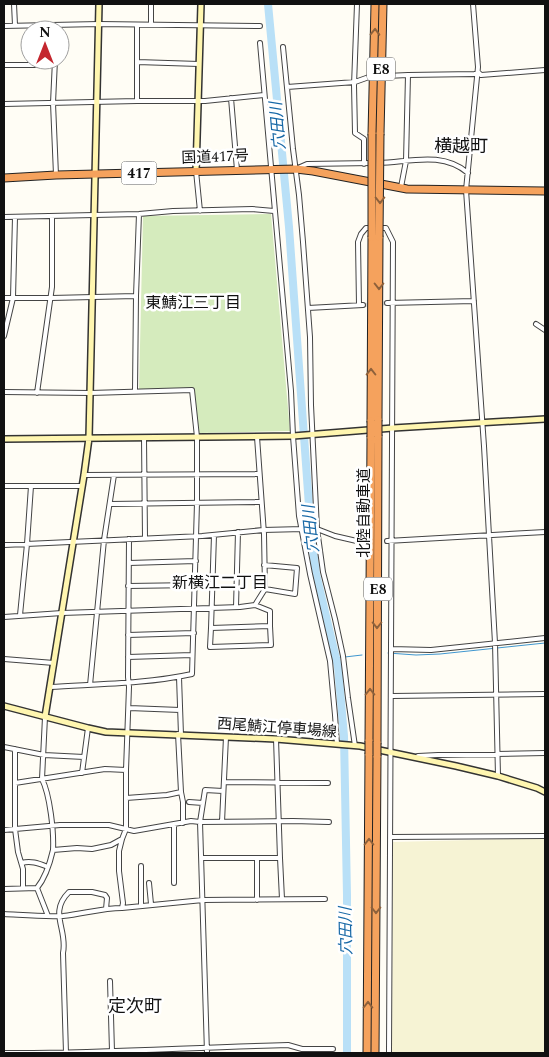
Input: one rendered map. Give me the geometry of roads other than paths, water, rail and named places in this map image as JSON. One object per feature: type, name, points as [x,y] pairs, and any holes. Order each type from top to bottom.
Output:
[{"type":"highway","name":"北陸自動車道","points":[[375,4],[376,237],[373,742],[375,1053]]},
{"type":"highway","name":"北陸自動車道","points":[[376,134],[380,124],[383,4]]},
{"type":"highway","points":[[380,124],[387,4]]},
{"type":"highway","name":"国道417号","points":[[4,178],[296,169],[407,189],[545,191]]},
{"type":"highway","name":"北陸自動車道","points":[[367,1053],[373,755]]},
{"type":"street","points":[[14,4],[15,25]]},
{"type":"street","points":[[37,888],[48,867],[53,850],[52,826],[45,785],[42,779],[45,717],[89,438],[99,4]]},
{"type":"street","points":[[151,4],[151,24]]},
{"type":"street","points":[[200,211],[196,171],[201,4]]},
{"type":"street","points":[[357,4],[355,133],[364,139],[364,164]]},
{"type":"street","points":[[473,4],[478,72],[466,190],[495,643],[498,776]]},
{"type":"street","points":[[4,26],[20,25]]},
{"type":"street","points":[[70,25],[260,26]]},
{"type":"street","points":[[137,25],[137,101]]},
{"type":"street","points":[[260,43],[291,391],[299,516],[330,661],[338,744]]},
{"type":"street","points":[[282,47],[303,234],[310,337],[316,529],[322,572],[343,656],[353,745]]},
{"type":"street","points":[[137,62],[199,64]]},
{"type":"street","points":[[4,65],[20,64]]},
{"type":"street","points":[[55,70],[53,104],[56,175]]},
{"type":"street","points":[[478,72],[482,75],[545,70]]},
{"type":"street","points":[[386,76],[475,74],[478,72]]},
{"type":"street","points":[[400,188],[406,161],[408,75]]},
{"type":"street","points":[[287,87],[355,82],[369,77]]},
{"type":"street","points":[[4,104],[198,101],[264,95]]},
{"type":"street","points":[[231,98],[237,170]]},
{"type":"street","points":[[296,169],[307,164],[364,164],[439,159],[460,166],[468,173]]},
{"type":"street","points":[[4,217],[252,209],[274,211]]},
{"type":"street","points":[[135,391],[139,214]]},
{"type":"street","points":[[37,393],[52,287],[52,216]]},
{"type":"street","points":[[4,336],[13,298],[15,217]]},
{"type":"street","points":[[308,308],[361,305],[358,242],[366,228],[386,228],[393,242],[393,428],[390,541],[392,696],[389,1053]]},
{"type":"street","points":[[4,298],[136,296]]},
{"type":"street","points":[[387,303],[474,301]]},
{"type":"street","points":[[536,324],[545,330]]},
{"type":"street","points":[[4,392],[90,393],[192,390],[197,437],[196,585],[192,674],[128,683],[50,687]]},
{"type":"street","points":[[4,439],[293,436],[545,419]]},
{"type":"street","points":[[255,605],[265,589],[257,437]]},
{"type":"street","points":[[144,438],[145,538]]},
{"type":"street","points":[[84,475],[259,474]]},
{"type":"street","points":[[90,685],[104,540],[114,475]]},
{"type":"street","points":[[4,486],[82,486]]},
{"type":"street","points":[[20,615],[31,486]]},
{"type":"street","points":[[110,504],[261,502]]},
{"type":"street","points":[[4,545],[303,529],[316,529],[361,542]]},
{"type":"street","points":[[236,607],[238,532]]},
{"type":"street","points":[[390,541],[545,532]]},
{"type":"street","points":[[4,616],[211,607],[236,607],[255,605],[270,610],[270,645],[210,647],[211,607],[214,535]]},
{"type":"street","points":[[122,908],[119,852],[126,830],[129,708],[129,538]]},
{"type":"street","points":[[129,563],[196,561]]},
{"type":"street","points":[[264,565],[298,568],[295,596],[265,589]]},
{"type":"street","points":[[128,586],[196,585]]},
{"type":"street","points":[[211,628],[270,626]]},
{"type":"street","points":[[128,635],[194,633]]},
{"type":"street","points":[[391,649],[431,650],[545,638]]},
{"type":"street","points":[[128,657],[192,655]]},
{"type":"street","points":[[4,659],[54,663]]},
{"type":"street","points":[[179,677],[179,734],[183,823]]},
{"type":"street","points":[[392,696],[545,694]]},
{"type":"street","name":"西尾鯖江停車場線","points":[[4,706],[106,732],[226,736],[353,745],[498,776],[545,792]]},
{"type":"street","points":[[129,708],[180,710]]},
{"type":"street","points":[[82,773],[88,728]]},
{"type":"street","points":[[222,822],[226,736]]},
{"type":"street","points":[[276,739],[282,900]]},
{"type":"street","points":[[4,747],[44,755],[84,757]]},
{"type":"street","points":[[15,749],[15,829],[18,852],[23,869],[23,888]]},
{"type":"street","points":[[410,757],[545,753]]},
{"type":"street","points":[[15,783],[105,769],[126,770]]},
{"type":"street","points":[[224,782],[328,783]]},
{"type":"street","points":[[207,1053],[200,822],[205,790],[224,791]]},
{"type":"street","points":[[126,798],[181,792]]},
{"type":"street","points":[[190,802],[203,803]]},
{"type":"street","points":[[4,830],[52,826],[109,825],[134,831],[191,821],[293,820],[329,822]]},
{"type":"street","points":[[174,824],[174,882]]},
{"type":"street","points":[[390,837],[545,836]]},
{"type":"street","points":[[53,850],[92,849],[111,845],[122,839]]},
{"type":"street","points":[[202,858],[280,858]]},
{"type":"street","points":[[257,858],[257,900]]},
{"type":"street","points":[[22,863],[32,862],[48,867]]},
{"type":"street","points":[[141,866],[141,905]]},
{"type":"street","points":[[149,884],[151,904]]},
{"type":"street","points":[[4,889],[37,888]]},
{"type":"street","points":[[37,888],[48,916]]},
{"type":"street","points":[[66,1053],[64,949],[59,909],[62,900],[69,892],[92,892],[106,895],[106,909]]},
{"type":"street","points":[[4,914],[59,916],[141,905],[203,900],[325,899]]},
{"type":"street","points":[[110,981],[112,1050]]},
{"type":"street","points":[[4,1053],[66,1053],[288,1045],[302,1050],[333,1049]]},
{"type":"waterway","name":"穴田川","points":[[268,4],[289,227],[311,534],[316,574],[338,667],[344,736],[347,1053]]},
{"type":"waterway","points":[[388,653],[440,654],[545,643]]},
{"type":"waterway","points":[[345,657],[362,655]]},
{"type":"waterway","name":"穴田川","points":[[336,658],[341,657]]},
{"type":"tunnel","points":[[363,305],[387,303]]},
{"type":"district","name":"横越町","points":[[461,146]]},
{"type":"district","name":"東鯖江三丁目","points":[[193,303]]},
{"type":"district","name":"新横江二丁目","points":[[220,583]]},
{"type":"district","name":"定次町","points":[[135,1006]]}]
